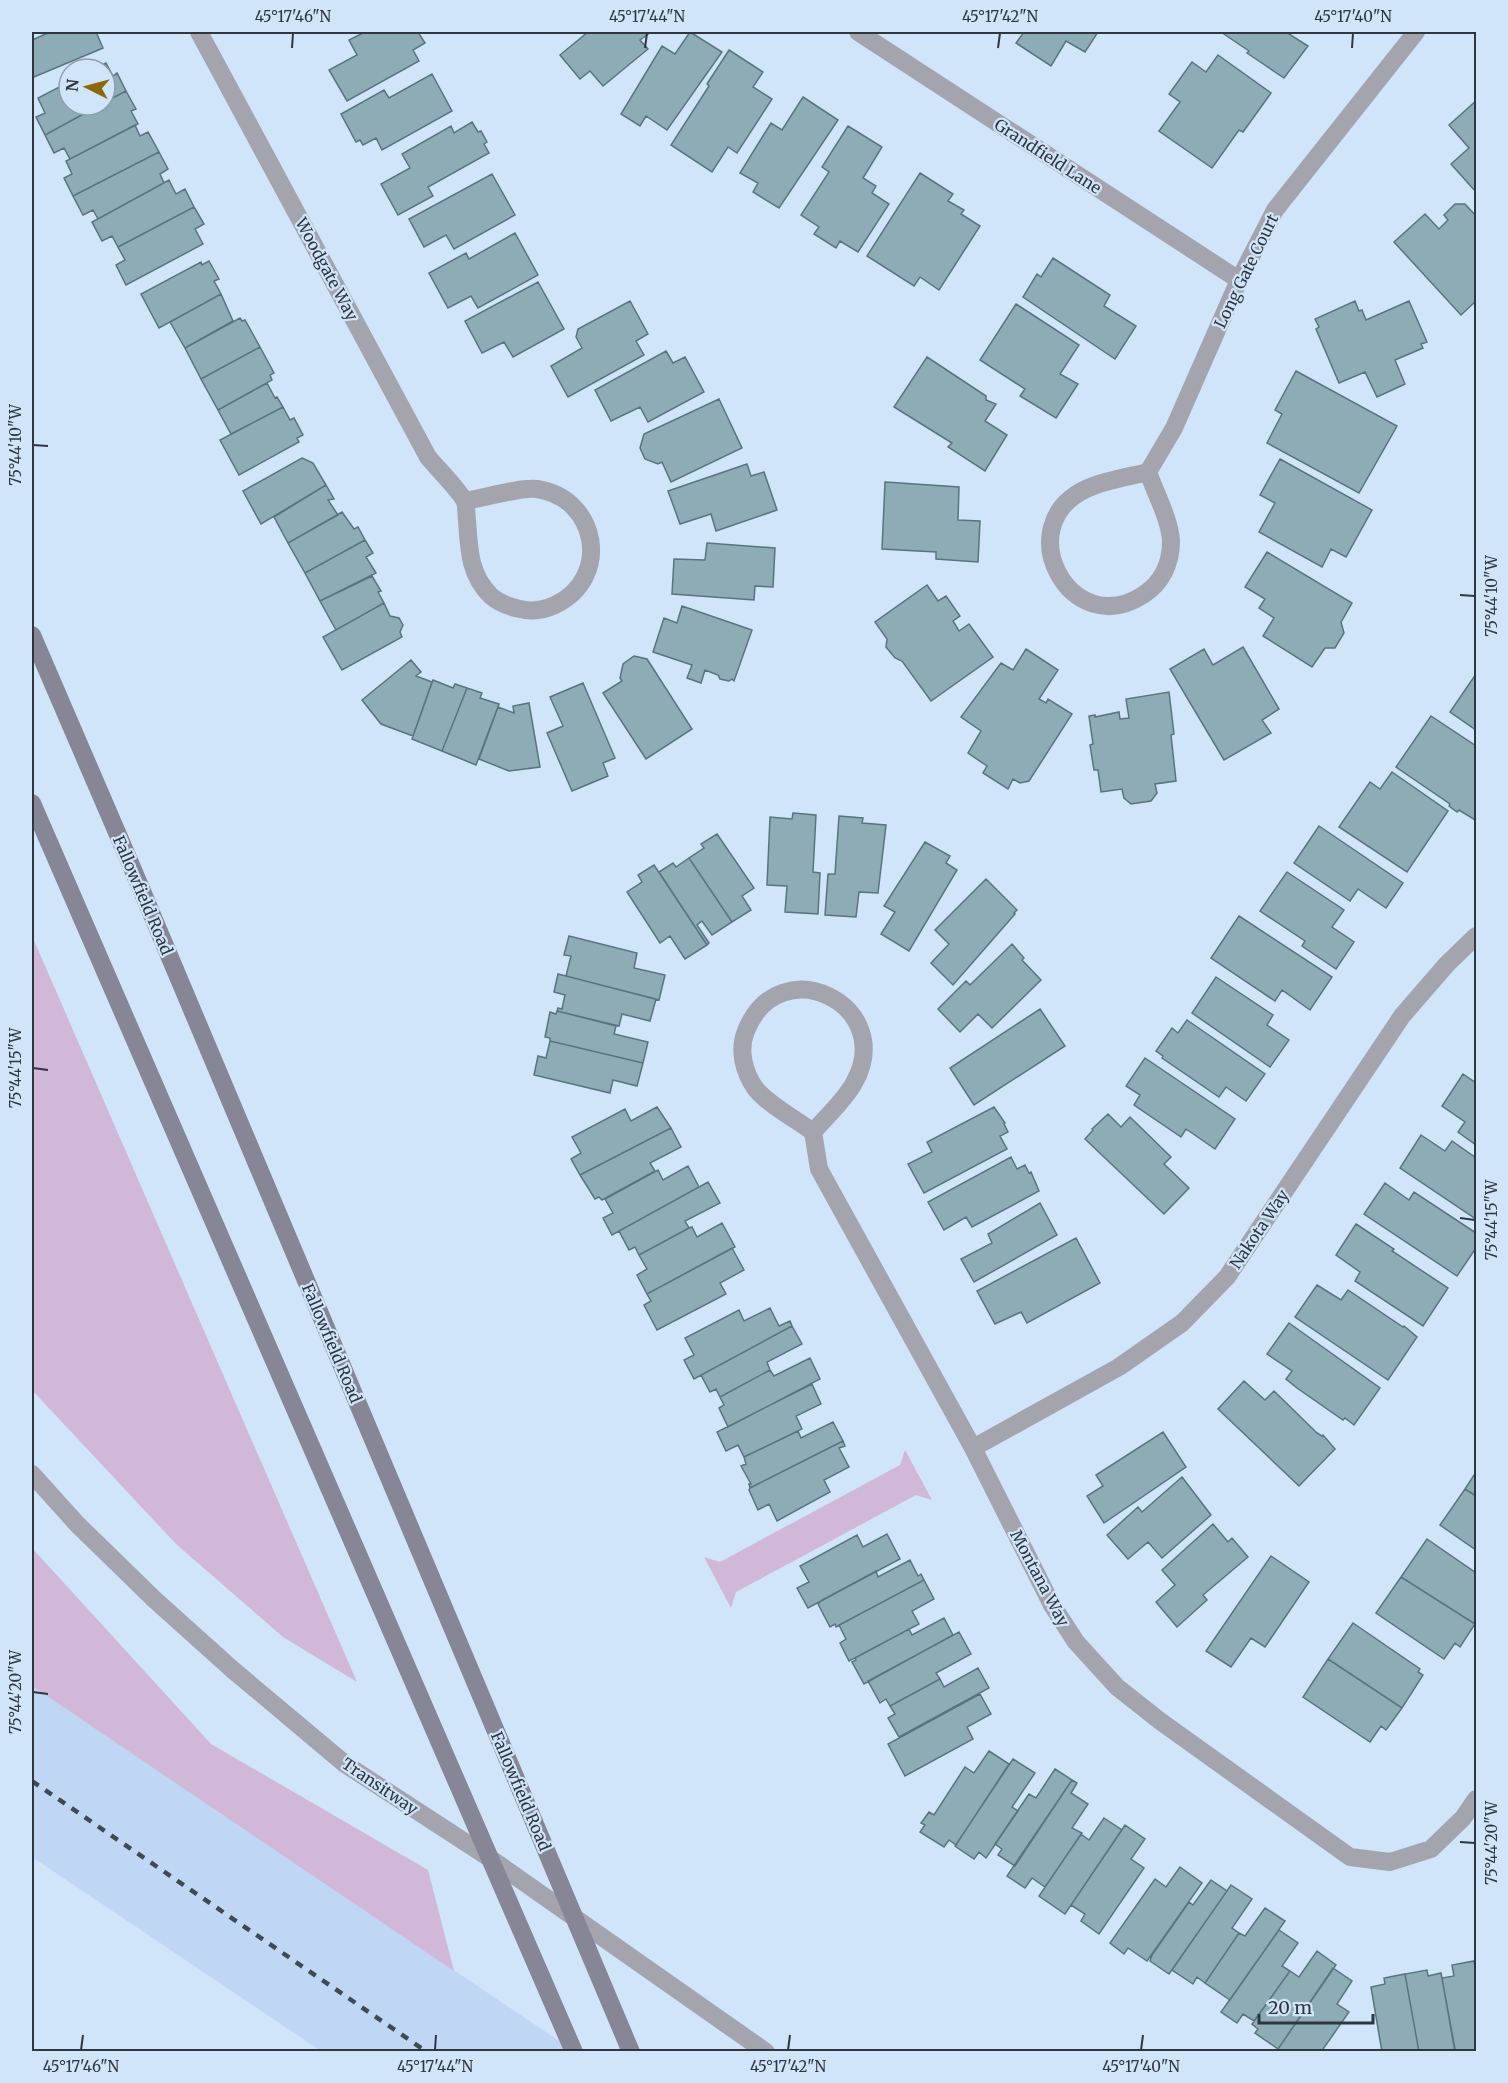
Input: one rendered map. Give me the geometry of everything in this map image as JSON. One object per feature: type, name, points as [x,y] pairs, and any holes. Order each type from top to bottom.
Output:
[{"type":"main road","name":"Fallowfield Road","points":[[32,635],[632,2052]]},
{"type":"main road","points":[[32,803],[574,2052]]},
{"type":"street","name":"Woodgate Way","points":[[199,32],[428,457],[465,501]]},
{"type":"street","name":"Grandfield Lane","points":[[858,32],[1239,280]]},
{"type":"street","name":"Long Gate Court","points":[[1148,472],[1174,428],[1239,280],[1275,210],[1416,32]]},
{"type":"street","points":[[1148,472],[1171,538],[1170,558],[1163,575],[1151,590],[1135,601],[1117,606],[1098,605],[1080,598],[1065,586],[1055,570],[1050,551],[1051,532],[1058,514],[1069,500],[1086,489],[1104,482],[1148,472]]},
{"type":"street","points":[[534,489],[553,493],[569,502],[582,516],[590,534],[592,553],[588,572],[578,588],[564,601],[546,609],[528,611],[509,607],[492,597],[480,583],[472,566],[468,547],[465,501],[534,489]]},
{"type":"street","name":"Nakota Way","points":[[973,1448],[1119,1367],[1182,1323],[1227,1276],[1402,1016],[1447,964],[1476,936]]},
{"type":"street","points":[[798,989],[817,991],[834,998],[849,1011],[859,1026],[864,1045],[862,1064],[855,1082],[844,1098],[813,1132],[757,1090],[747,1074],[742,1055],[744,1036],[751,1019],[763,1004],[779,994],[798,989]]},
{"type":"street","name":"Montana Way","points":[[813,1132],[819,1169],[973,1448],[1052,1605],[1076,1642],[1118,1687],[1160,1721],[1350,1857],[1390,1862],[1431,1849],[1463,1818],[1476,1799]]},
{"type":"street","name":"Transitway","points":[[32,1474],[77,1524],[155,1600],[292,1721],[345,1764],[491,1859],[766,2052]]},
{"type":"shaded area","points":[[32,936],[357,1682],[283,1637],[176,1544],[32,1390]]},
{"type":"shaded area","points":[[905,1450],[932,1500],[916,1495],[736,1592],[731,1608],[704,1557],[720,1562],[900,1465]]},
{"type":"shaded area","points":[[32,1548],[211,1744],[428,1870],[454,1971],[32,1686]]},
{"type":"shaded area","points":[[32,1686],[574,2051],[321,2051],[32,1857]]},
{"type":"building","points":[[50,32],[96,32],[103,48],[82,57],[57,57],[57,67],[34,77],[32,40]]},
{"type":"building","points":[[365,32],[418,32],[425,43],[413,50],[419,61],[347,101],[329,70],[357,55],[349,40]]},
{"type":"building","points":[[588,32],[651,32],[640,40],[648,49],[603,86],[590,71],[580,79],[560,55]]},
{"type":"building","points":[[690,32],[722,52],[667,130],[646,116],[640,126],[621,114],[662,46],[675,54]]},
{"type":"building","points":[[1024,32],[1098,32],[1085,52],[1066,41],[1051,66],[1016,43]]},
{"type":"building","points":[[1221,32],[1286,32],[1308,46],[1284,78]]},
{"type":"building","points":[[729,50],[763,72],[753,87],[772,99],[737,153],[728,147],[712,172],[671,145]]},
{"type":"building","points":[[1218,55],[1271,93],[1243,132],[1239,130],[1212,168],[1159,131],[1180,102],[1169,94],[1192,62],[1206,72]]},
{"type":"building","points":[[117,73],[126,91],[117,96]]},
{"type":"building","points":[[432,74],[452,111],[382,150],[376,138],[363,145],[360,140],[356,142],[341,114],[384,90],[389,98]]},
{"type":"building","points":[[57,88],[57,117],[78,117],[45,135],[36,117],[45,113],[38,98]]},
{"type":"building","points":[[126,91],[136,109],[131,111],[138,124],[70,159],[64,148],[54,153],[45,135],[78,117],[117,117],[117,96]]},
{"type":"building","points":[[803,97],[838,120],[779,208],[753,192],[758,183],[740,173],[771,123],[782,130]]},
{"type":"building","points":[[1476,101],[1476,192],[1451,164],[1469,148],[1449,125]]},
{"type":"building","points":[[472,122],[478,132],[481,131],[487,142],[484,144],[489,153],[428,187],[433,196],[398,215],[381,184],[410,168],[402,154],[451,126],[454,133]]},
{"type":"building","points":[[135,125],[140,136],[148,132],[159,152],[73,196],[64,178],[72,174],[66,161]]},
{"type":"building","points":[[848,126],[882,147],[863,178],[876,186],[872,193],[889,204],[858,252],[840,241],[836,248],[814,234],[819,227],[801,215],[829,172],[822,167]]},
{"type":"building","points":[[159,152],[168,169],[160,174],[164,183],[98,219],[93,210],[83,215],[73,196]]},
{"type":"building","points":[[920,173],[953,194],[948,201],[964,210],[961,214],[980,226],[939,290],[920,277],[914,286],[867,256]]},
{"type":"building","points":[[492,174],[515,215],[454,249],[446,235],[424,247],[409,219]]},
{"type":"building","points":[[169,180],[176,194],[185,189],[194,207],[118,247],[112,236],[102,241],[92,222]]},
{"type":"building","points":[[1455,204],[1465,204],[1476,216],[1476,301],[1461,315],[1394,242],[1425,214],[1439,229],[1448,220],[1444,215]]},
{"type":"building","points":[[194,207],[204,224],[195,229],[203,244],[126,285],[116,265],[125,260],[118,247]]},
{"type":"building","points":[[515,233],[538,275],[478,308],[471,296],[448,308],[429,273],[466,253],[469,259]]},
{"type":"building","points":[[1053,258],[1110,295],[1104,306],[1136,326],[1115,359],[1023,297],[1037,274],[1041,277]]},
{"type":"building","points":[[209,261],[219,279],[214,281],[221,294],[159,328],[141,294],[201,262],[202,265]]},
{"type":"building","points":[[538,282],[564,329],[513,357],[504,342],[482,353],[465,321]]},
{"type":"building","points":[[221,294],[233,321],[185,348],[170,322]]},
{"type":"building","points":[[630,301],[648,334],[636,341],[644,355],[568,397],[551,366],[582,348],[576,337],[578,329]]},
{"type":"building","points":[[1355,301],[1366,320],[1409,301],[1427,342],[1421,344],[1423,348],[1395,360],[1405,384],[1377,397],[1365,372],[1339,383],[1316,329],[1319,327],[1315,319]]},
{"type":"building","points":[[1016,304],[1079,345],[1060,374],[1078,384],[1056,418],[1020,396],[1025,389],[980,360]]},
{"type":"building","points":[[240,318],[242,321],[245,320],[260,347],[201,379],[185,348]]},
{"type":"building","points":[[260,347],[274,373],[270,375],[272,380],[218,410],[201,379]]},
{"type":"building","points":[[666,351],[673,363],[685,357],[704,392],[648,422],[640,407],[611,421],[595,390]]},
{"type":"building","points":[[927,357],[986,396],[986,400],[996,404],[985,421],[1007,435],[985,471],[948,447],[952,443],[894,407]]},
{"type":"building","points":[[1296,371],[1397,426],[1359,493],[1267,443],[1282,414],[1275,410]]},
{"type":"building","points":[[267,383],[283,407],[231,434],[218,410]]},
{"type":"building","points":[[719,399],[742,448],[671,482],[662,462],[658,464],[645,459],[640,448],[644,434]]},
{"type":"building","points":[[283,407],[290,420],[294,418],[303,435],[297,438],[299,442],[239,475],[220,440]]},
{"type":"building","points":[[302,458],[313,463],[326,485],[261,524],[243,491]]},
{"type":"building","points":[[1280,459],[1372,510],[1346,557],[1331,549],[1322,567],[1259,532],[1275,503],[1260,495]]},
{"type":"building","points":[[747,464],[751,476],[764,472],[777,510],[716,531],[711,514],[680,524],[668,491]]},
{"type":"building","points":[[885,482],[959,487],[958,520],[980,521],[978,562],[936,559],[936,552],[882,549]]},
{"type":"building","points":[[326,485],[334,499],[328,500],[338,515],[288,543],[274,517]]},
{"type":"building","points":[[342,512],[354,529],[358,527],[365,540],[305,573],[288,543]]},
{"type":"building","points":[[365,540],[373,553],[366,557],[376,573],[320,601],[305,573]]},
{"type":"building","points":[[707,543],[775,548],[773,587],[755,586],[754,600],[672,594],[674,559],[705,560]]},
{"type":"building","points":[[1267,552],[1352,603],[1341,622],[1344,633],[1335,648],[1325,648],[1312,667],[1263,636],[1274,618],[1259,608],[1265,599],[1245,587]]},
{"type":"building","points":[[372,576],[381,591],[378,592],[384,603],[336,630],[320,601]]},
{"type":"building","points":[[927,585],[938,601],[946,596],[960,616],[953,621],[959,631],[969,624],[993,657],[931,701],[902,661],[895,658],[886,647],[887,639],[875,622]]},
{"type":"building","points":[[384,603],[390,616],[399,618],[403,625],[400,632],[402,637],[342,670],[323,637]]},
{"type":"building","points":[[682,606],[752,630],[734,681],[720,679],[718,675],[705,670],[701,683],[687,678],[692,665],[653,652],[664,618],[677,623]]},
{"type":"building","points":[[1243,647],[1279,709],[1262,720],[1271,733],[1224,760],[1170,669],[1204,649],[1213,665]]},
{"type":"building","points":[[1026,649],[1058,670],[1039,699],[1046,703],[1048,699],[1072,714],[1029,781],[1020,783],[1013,779],[1008,789],[983,773],[987,766],[968,753],[981,731],[961,717],[1001,663],[1013,670]]},
{"type":"building","points":[[634,656],[647,659],[692,729],[646,759],[603,693],[622,681],[620,678],[623,664]]},
{"type":"building","points":[[411,660],[421,672],[416,676],[432,682],[413,736],[381,724],[362,700]]},
{"type":"building","points":[[1476,674],[1476,730],[1450,712]]},
{"type":"building","points":[[433,680],[453,688],[455,684],[467,688],[442,751],[412,739]]},
{"type":"building","points":[[583,683],[615,758],[603,763],[608,776],[572,791],[547,733],[563,726],[550,697]]},
{"type":"building","points":[[467,688],[482,693],[480,698],[499,704],[476,765],[442,751]]},
{"type":"building","points":[[1169,692],[1176,781],[1155,784],[1157,793],[1151,801],[1131,804],[1124,798],[1122,789],[1101,792],[1098,770],[1094,770],[1090,745],[1093,744],[1089,716],[1119,712],[1120,719],[1129,718],[1126,699]]},
{"type":"building","points":[[529,703],[540,767],[509,771],[479,759],[498,707],[514,713],[513,706]]},
{"type":"building","points":[[1431,716],[1476,746],[1475,820],[1459,810],[1457,812],[1449,806],[1450,804],[1396,767]]},
{"type":"building","points":[[1392,772],[1448,811],[1407,872],[1339,827],[1370,782],[1380,789]]},
{"type":"building","points":[[793,813],[816,815],[813,872],[820,873],[818,914],[785,912],[787,886],[767,885],[770,817],[792,819]]},
{"type":"building","points":[[839,816],[863,818],[862,823],[886,825],[878,893],[859,892],[856,917],[825,915],[828,874],[835,874]]},
{"type":"building","points":[[1319,826],[1403,883],[1386,908],[1358,889],[1350,901],[1294,863]]},
{"type":"building","points":[[717,834],[754,888],[742,896],[751,910],[732,922],[689,858],[704,848],[701,844]]},
{"type":"building","points":[[925,842],[950,856],[946,863],[957,870],[909,951],[881,934],[895,912],[884,906]]},
{"type":"building","points":[[689,858],[732,922],[712,935],[702,921],[697,925],[709,943],[707,945],[659,872],[673,863],[676,867]]},
{"type":"building","points":[[654,865],[707,945],[685,959],[670,936],[660,943],[627,892],[642,882],[638,875]]},
{"type":"building","points":[[1287,872],[1344,910],[1332,927],[1354,942],[1336,969],[1302,946],[1305,941],[1260,911]]},
{"type":"building","points":[[986,879],[1017,910],[953,985],[931,963],[949,944],[935,930]]},
{"type":"building","points":[[1239,916],[1332,977],[1310,1010],[1282,990],[1275,1001],[1211,958]]},
{"type":"building","points":[[569,936],[637,953],[634,968],[665,975],[659,1000],[566,976],[571,956],[564,955]]},
{"type":"building","points":[[1012,944],[1024,958],[1022,960],[1041,980],[992,1028],[978,1014],[960,1032],[938,1009],[966,981],[970,985]]},
{"type":"building","points":[[558,974],[656,999],[650,1021],[622,1014],[619,1026],[557,1011],[558,1008],[562,1009],[565,995],[554,992]]},
{"type":"building","points":[[1216,977],[1273,1015],[1267,1025],[1289,1040],[1270,1067],[1192,1013]]},
{"type":"building","points":[[1040,1009],[1065,1046],[974,1105],[950,1068]]},
{"type":"building","points":[[557,1011],[616,1026],[614,1034],[648,1042],[643,1063],[550,1041],[550,1038],[545,1037],[550,1012],[556,1014]]},
{"type":"building","points":[[1187,1020],[1265,1074],[1246,1101],[1226,1087],[1219,1097],[1162,1058],[1163,1056],[1156,1051],[1172,1028],[1178,1033]]},
{"type":"building","points":[[550,1041],[643,1063],[637,1086],[613,1080],[610,1093],[534,1075],[538,1056],[546,1058]]},
{"type":"building","points":[[1145,1058],[1235,1119],[1215,1149],[1186,1129],[1181,1137],[1134,1105],[1140,1095],[1126,1086]]},
{"type":"building","points":[[1463,1074],[1476,1083],[1476,1145],[1458,1132],[1465,1122],[1442,1106]]},
{"type":"building","points":[[657,1107],[671,1128],[580,1175],[571,1159],[581,1153],[572,1137],[625,1109],[631,1121]]},
{"type":"building","points":[[994,1107],[1008,1132],[1000,1136],[1007,1149],[924,1193],[908,1164],[932,1152],[927,1142]]},
{"type":"building","points":[[1108,1114],[1121,1127],[1130,1117],[1171,1157],[1164,1164],[1189,1188],[1164,1214],[1085,1139]]},
{"type":"building","points":[[671,1128],[681,1147],[650,1163],[655,1171],[602,1200],[599,1197],[595,1199],[580,1175]]},
{"type":"building","points":[[1421,1135],[1445,1151],[1452,1141],[1476,1158],[1476,1219],[1400,1168]]},
{"type":"building","points":[[1011,1157],[1017,1169],[1025,1165],[1029,1173],[1031,1172],[1039,1191],[972,1227],[966,1217],[944,1230],[928,1202]]},
{"type":"building","points":[[688,1166],[699,1187],[612,1235],[603,1218],[613,1213],[605,1199],[658,1170],[663,1180]]},
{"type":"building","points":[[708,1182],[720,1203],[685,1221],[689,1228],[639,1255],[635,1247],[629,1250],[619,1231]]},
{"type":"building","points":[[1385,1183],[1409,1200],[1414,1192],[1476,1233],[1476,1248],[1457,1276],[1364,1214]]},
{"type":"building","points":[[1040,1203],[1057,1235],[974,1282],[961,1259],[992,1243],[988,1234]]},
{"type":"building","points":[[722,1223],[735,1247],[647,1294],[637,1275],[647,1269],[639,1255],[689,1228],[692,1227],[697,1237]]},
{"type":"building","points":[[1356,1224],[1448,1288],[1423,1326],[1355,1281],[1360,1272],[1336,1255]]},
{"type":"building","points":[[1076,1238],[1100,1283],[1027,1323],[1021,1312],[995,1324],[977,1291]]},
{"type":"building","points":[[732,1248],[744,1270],[720,1283],[726,1294],[657,1330],[644,1305],[651,1301],[647,1294]]},
{"type":"building","points":[[1317,1285],[1341,1300],[1348,1290],[1417,1337],[1388,1380],[1295,1317]]},
{"type":"building","points":[[770,1308],[779,1326],[790,1321],[792,1326],[694,1379],[684,1360],[694,1355],[685,1338],[739,1310],[744,1321]]},
{"type":"building","points":[[1289,1323],[1380,1388],[1354,1425],[1297,1388],[1286,1379],[1292,1371],[1267,1354]]},
{"type":"building","points":[[792,1326],[802,1344],[767,1362],[770,1370],[720,1397],[716,1389],[710,1392],[701,1375]]},
{"type":"building","points":[[810,1358],[820,1379],[728,1427],[719,1408],[724,1405],[720,1397],[770,1370],[774,1376]]},
{"type":"building","points":[[1244,1381],[1265,1400],[1274,1391],[1317,1433],[1323,1435],[1335,1449],[1299,1486],[1218,1409]]},
{"type":"building","points":[[812,1384],[821,1404],[796,1416],[802,1429],[744,1457],[738,1445],[726,1451],[717,1432]]},
{"type":"building","points":[[833,1422],[843,1441],[750,1488],[749,1484],[751,1484],[741,1466],[746,1464],[744,1457],[798,1431],[801,1438]]},
{"type":"building","points":[[1163,1432],[1186,1467],[1104,1523],[1087,1496],[1103,1486],[1096,1475]]},
{"type":"building","points":[[843,1441],[845,1446],[839,1448],[849,1467],[824,1480],[830,1492],[777,1521],[769,1504],[758,1510],[750,1488]]},
{"type":"building","points":[[1476,1472],[1476,1496],[1465,1489]]},
{"type":"building","points":[[1182,1477],[1211,1515],[1162,1558],[1148,1542],[1128,1559],[1107,1535],[1138,1507],[1142,1512]]},
{"type":"building","points":[[1465,1489],[1476,1496],[1476,1550],[1440,1525]]},
{"type":"building","points":[[1213,1524],[1228,1542],[1232,1538],[1248,1557],[1203,1595],[1207,1600],[1177,1627],[1156,1602],[1175,1585],[1162,1570]]},
{"type":"building","points":[[887,1534],[900,1559],[808,1608],[797,1588],[809,1582],[800,1566],[857,1535],[863,1547]]},
{"type":"building","points":[[1427,1539],[1476,1573],[1475,1624],[1401,1577]]},
{"type":"building","points":[[1271,1556],[1309,1582],[1265,1647],[1251,1638],[1231,1667],[1206,1651]]},
{"type":"building","points":[[910,1560],[918,1576],[921,1574],[924,1580],[836,1627],[835,1624],[830,1627],[818,1604],[822,1600],[876,1571],[878,1577]]},
{"type":"building","points":[[1401,1577],[1475,1624],[1460,1647],[1455,1643],[1444,1659],[1376,1613]]},
{"type":"building","points":[[924,1580],[934,1599],[912,1611],[919,1624],[849,1661],[840,1643],[846,1639],[839,1625]]},
{"type":"building","points":[[944,1618],[953,1635],[864,1684],[852,1662],[856,1660],[855,1658],[909,1629],[912,1635]]},
{"type":"building","points":[[1353,1623],[1420,1669],[1418,1672],[1423,1675],[1402,1708],[1328,1659]]},
{"type":"building","points":[[959,1632],[971,1654],[936,1673],[940,1679],[890,1706],[886,1699],[880,1703],[868,1681]]},
{"type":"building","points":[[1328,1659],[1402,1708],[1386,1730],[1381,1726],[1370,1742],[1303,1697]]},
{"type":"building","points":[[978,1668],[989,1688],[899,1737],[888,1718],[895,1714],[890,1706],[940,1679],[944,1687]]},
{"type":"building","points":[[980,1694],[991,1714],[967,1727],[973,1739],[905,1776],[888,1744]]},
{"type":"building","points":[[989,1751],[1009,1764],[956,1845],[949,1840],[944,1847],[920,1832],[925,1825],[921,1823],[929,1812],[934,1815],[965,1767],[974,1773]]},
{"type":"building","points":[[1013,1759],[1035,1773],[1012,1807],[1018,1811],[986,1858],[979,1852],[974,1859],[955,1846]]},
{"type":"building","points":[[1055,1769],[1072,1780],[1015,1866],[998,1855],[1002,1849],[995,1844],[1029,1794],[1036,1798]]},
{"type":"building","points":[[1072,1780],[1077,1783],[1071,1793],[1088,1804],[1072,1828],[1082,1833],[1045,1887],[1032,1878],[1025,1888],[1007,1876]]},
{"type":"building","points":[[1104,1818],[1122,1830],[1065,1914],[1039,1896],[1081,1834],[1089,1840]]},
{"type":"building","points":[[1125,1825],[1145,1839],[1131,1859],[1144,1868],[1099,1934],[1081,1921],[1085,1914],[1071,1905]]},
{"type":"building","points":[[1180,1867],[1202,1883],[1147,1961],[1128,1948],[1124,1954],[1110,1943],[1155,1879],[1166,1887]]},
{"type":"building","points":[[1211,1880],[1227,1891],[1169,1974],[1150,1961],[1152,1955],[1189,1902],[1193,1905]]},
{"type":"building","points":[[1231,1885],[1252,1899],[1232,1928],[1239,1933],[1205,1983],[1197,1977],[1193,1984],[1172,1970]]},
{"type":"building","points":[[1265,1908],[1285,1921],[1230,2000],[1205,1983],[1239,1933],[1245,1936]]},
{"type":"building","points":[[1279,1930],[1298,1943],[1282,1966],[1290,1971],[1254,2021],[1243,2014],[1237,2023],[1221,2012]]},
{"type":"building","points":[[1317,1951],[1336,1965],[1278,2049],[1255,2033],[1258,2029],[1252,2024],[1290,1971],[1299,1977]]},
{"type":"building","points":[[1474,1961],[1476,2052],[1455,2052],[1442,1978],[1454,1976],[1452,1965]]},
{"type":"building","points":[[1333,1968],[1352,1981],[1337,2004],[1349,2012],[1321,2052],[1276,2052]]},
{"type":"building","points":[[1427,1970],[1428,1976],[1441,1973],[1455,2049],[1443,2052],[1419,2052],[1405,1974]]},
{"type":"building","points":[[1405,1974],[1419,2052],[1382,2052],[1371,1987],[1385,1984],[1384,1978]]},
{"type":"railway","points":[[32,1781],[427,2052]]}]
